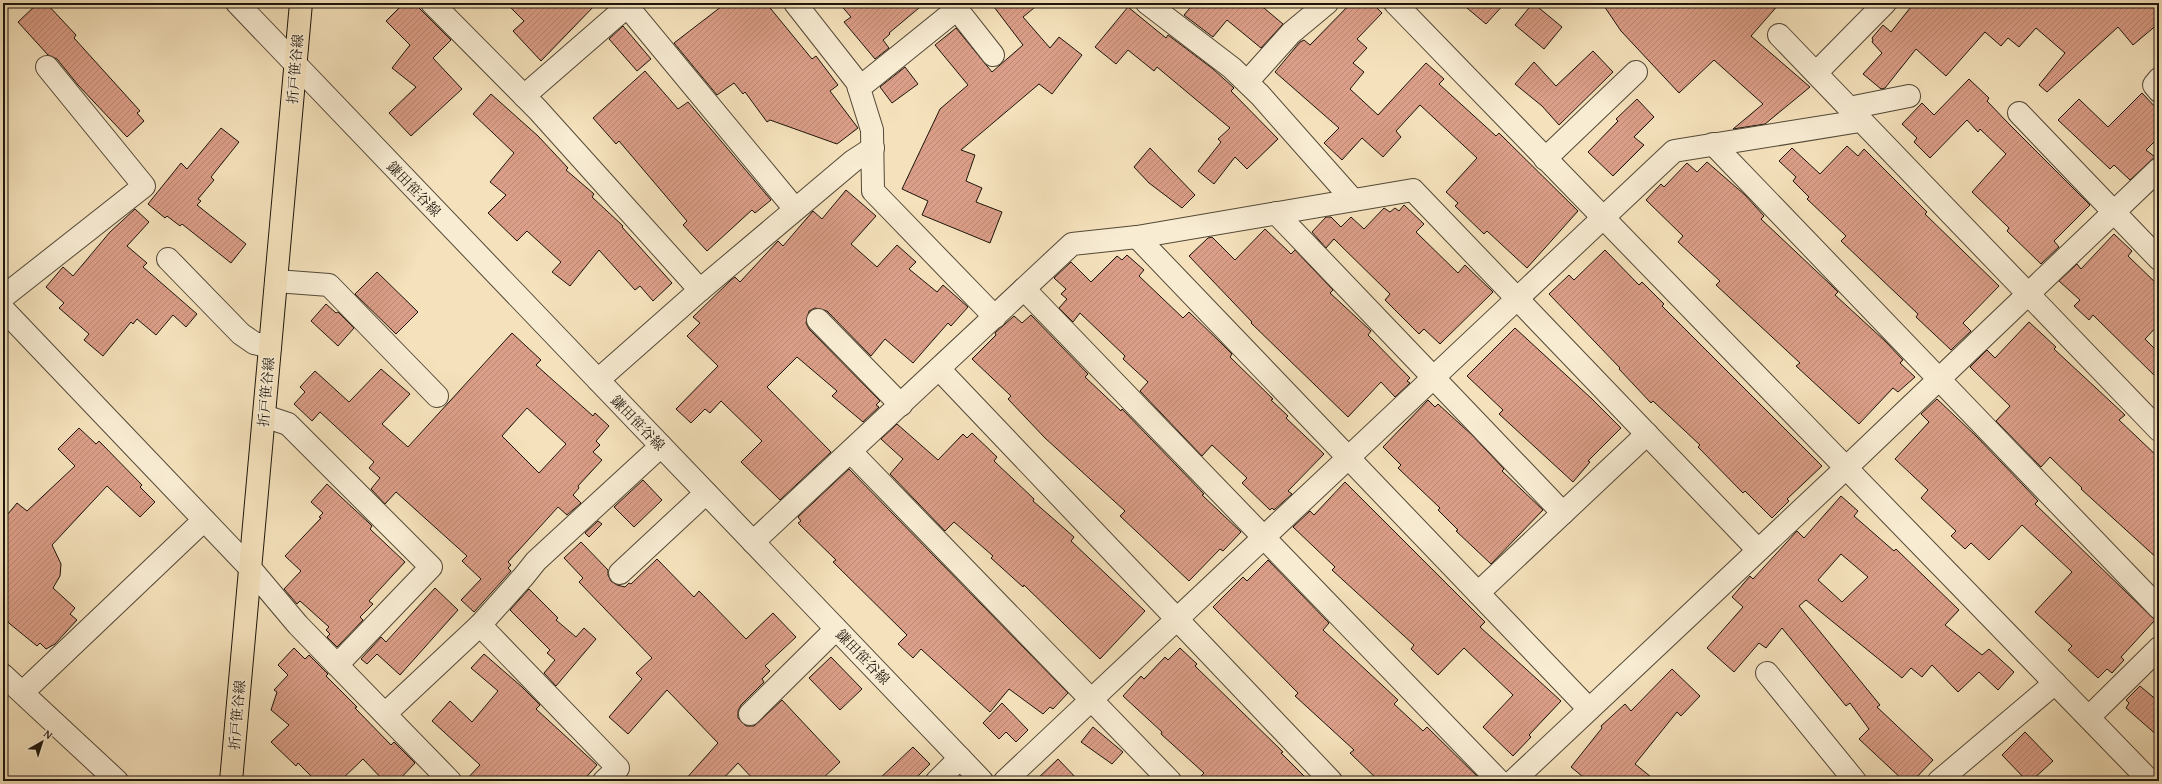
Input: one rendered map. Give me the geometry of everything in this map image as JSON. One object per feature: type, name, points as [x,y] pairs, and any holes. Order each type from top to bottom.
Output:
[{"type":"main road","name":"折戸笹谷線","points":[[231,781],[300,3]]},
{"type":"street","name":"鎌田笹谷線","points":[[237,3],[982,781]]},
{"type":"street","points":[[432,3],[524,96],[700,290]]},
{"type":"street","points":[[795,3],[857,82],[872,130],[873,191],[995,317]]},
{"type":"street","points":[[1147,3],[1247,82],[1353,200]]},
{"type":"street","points":[[1247,82],[1291,33],[1327,3]]},
{"type":"street","points":[[1395,3],[1602,218],[1847,467],[2150,781]]},
{"type":"street","points":[[1816,74],[1885,3]]},
{"type":"street","points":[[524,96],[629,5],[795,209]]},
{"type":"street","points":[[859,88],[954,6],[993,55]]},
{"type":"street","points":[[1779,35],[2159,430]]},
{"type":"street","points":[[47,67],[144,186],[4,310],[250,568],[298,625],[385,714],[438,777]]},
{"type":"street","points":[[1545,159],[1636,72]]},
{"type":"street","points":[[2159,79],[2154,85],[2159,91]]},
{"type":"street","points":[[1006,781],[1674,151],[1854,114],[1909,96]]},
{"type":"street","points":[[2019,113],[2159,259]]},
{"type":"street","points":[[1713,144],[2159,608]]},
{"type":"street","points":[[598,380],[795,209],[853,161],[873,148]]},
{"type":"street","points":[[1513,781],[1847,467],[2159,169]]},
{"type":"street","points":[[753,542],[1072,244],[1137,237],[1413,190],[1758,550]]},
{"type":"street","points":[[1276,214],[1563,513]]},
{"type":"street","points":[[1137,237],[1589,709]]},
{"type":"street","points":[[168,259],[241,334],[254,343],[270,347]]},
{"type":"street","points":[[276,281],[329,286],[437,396]]},
{"type":"street","points":[[1024,289],[1499,781]]},
{"type":"street","points":[[818,320],[901,405]]},
{"type":"street","points":[[939,369],[1176,620],[1331,781]]},
{"type":"street","points":[[264,416],[288,424],[431,567],[337,665]]},
{"type":"street","points":[[1478,593],[1647,434]]},
{"type":"street","points":[[385,714],[480,625],[536,561],[661,446]]},
{"type":"street","points":[[851,452],[1170,781]]},
{"type":"street","points":[[620,573],[706,493]]},
{"type":"street","points":[[23,692],[204,520]]},
{"type":"street","points":[[480,625],[618,768],[604,781]]},
{"type":"street","points":[[750,714],[836,629]]},
{"type":"street","points":[[2089,717],[2159,648]]},
{"type":"street","points":[[1767,673],[1855,781]]},
{"type":"street","points":[[3,675],[117,781]]},
{"type":"street","points":[[1939,781],[2055,683]]},
{"type":"street","points":[[937,781],[960,758]]},
{"type":"building","points":[[38,3],[46,3],[76,35],[74,38],[140,111],[137,113],[144,121],[127,137],[78,85],[57,59],[48,55],[18,22]]},
{"type":"building","points":[[404,3],[414,3],[451,40],[433,58],[462,89],[411,136],[389,113],[416,87],[392,68],[410,45],[386,21]]},
{"type":"building","points":[[506,3],[597,3],[541,61],[513,31],[524,21]]},
{"type":"building","points":[[726,3],[766,3],[812,59],[816,56],[838,85],[830,91],[858,128],[837,144],[770,120],[767,122],[745,92],[743,94],[734,83],[717,95],[674,43]]},
{"type":"building","points":[[839,3],[925,3],[889,33],[890,34],[883,40],[889,48],[875,59],[844,22],[851,17]]},
{"type":"building","points":[[991,3],[1040,3],[1023,17],[1050,48],[1059,37],[1082,55],[1052,94],[1039,84],[961,150],[975,155],[966,181],[982,188],[976,202],[1002,212],[990,243],[922,215],[928,201],[902,189],[940,109],[968,85],[935,45],[956,28],[992,72],[1023,45]]},
{"type":"building","points":[[1194,3],[1258,3],[1283,24],[1261,48],[1227,20],[1213,37],[1184,15]]},
{"type":"building","points":[[1351,3],[1372,3],[1382,13],[1357,39],[1367,48],[1353,63],[1364,72],[1350,89],[1378,115],[1426,63],[1444,79],[1439,84],[1496,136],[1499,133],[1578,211],[1527,268],[1487,231],[1484,234],[1455,206],[1458,203],[1446,192],[1477,158],[1420,105],[1396,131],[1401,137],[1383,157],[1362,138],[1342,160],[1324,143],[1339,128],[1275,72],[1300,42],[1304,40],[1310,45]]},
{"type":"building","points":[[1461,3],[1505,3],[1486,24]]},
{"type":"building","points":[[1533,3],[1562,27],[1544,49],[1515,25]]},
{"type":"building","points":[[1602,3],[1780,3],[1751,36],[1810,87],[1765,124],[1733,129],[1763,104],[1714,60],[1679,93],[1621,31]]},
{"type":"building","points":[[1914,3],[2159,3],[2159,23],[2133,45],[2118,27],[2047,92],[2039,85],[2065,53],[2036,28],[2019,47],[2008,38],[2001,46],[1985,32],[1946,76],[1916,49],[1885,88],[1881,89],[1863,74],[1882,53],[1872,42],[1872,38],[1883,25],[1891,32]]},
{"type":"building","points":[[1128,7],[1166,38],[1168,35],[1213,69],[1234,88],[1231,91],[1278,139],[1247,169],[1235,157],[1214,184],[1198,171],[1221,142],[1218,139],[1230,128],[1157,67],[1154,71],[1128,50],[1116,64],[1095,47]]},
{"type":"building","points":[[623,26],[651,59],[637,71],[609,39]]},
{"type":"building","points":[[1593,51],[1613,72],[1559,125],[1542,106],[1515,84],[1534,62],[1556,86]]},
{"type":"building","points":[[905,67],[918,84],[892,103],[880,87]]},
{"type":"building","points":[[645,71],[678,109],[688,102],[771,200],[755,213],[752,210],[707,251],[683,225],[687,221],[619,141],[616,144],[593,118]]},
{"type":"building","points":[[1969,79],[1989,98],[1987,101],[2009,124],[2090,205],[2054,241],[2059,247],[2041,264],[2007,231],[2009,228],[1972,192],[2006,154],[1980,129],[1978,132],[1967,120],[1930,158],[1914,142],[1917,138],[1902,124],[1922,103],[1934,115]]},
{"type":"building","points":[[2142,93],[2159,111],[2159,137],[2146,150],[2155,157],[2130,180],[2114,165],[2110,169],[2058,120],[2079,99],[2108,127]]},
{"type":"building","points":[[491,94],[538,136],[568,168],[566,170],[594,194],[592,197],[623,226],[622,227],[672,283],[653,301],[640,286],[635,290],[599,250],[570,286],[552,272],[561,262],[527,231],[517,241],[488,213],[506,195],[490,182],[514,153],[473,114]]},
{"type":"building","points":[[1637,99],[1654,117],[1634,137],[1644,145],[1613,176],[1588,152],[1618,121],[1616,119]]},
{"type":"building","points":[[221,128],[239,142],[211,177],[214,180],[198,199],[201,201],[197,205],[246,244],[231,263],[182,224],[180,226],[167,216],[165,218],[148,204],[181,163],[187,169]]},
{"type":"building","points":[[1847,146],[1858,156],[1864,149],[1927,212],[1925,214],[1999,286],[1963,323],[1971,331],[1951,350],[1916,317],[1918,314],[1841,241],[1846,236],[1807,199],[1809,197],[1793,181],[1796,177],[1779,161],[1792,148],[1820,174]]},
{"type":"building","points":[[1150,148],[1195,195],[1182,208],[1149,183],[1134,167]]},
{"type":"building","points":[[1707,162],[1745,195],[1764,216],[1761,219],[1838,292],[1835,295],[1885,341],[1903,360],[1900,363],[1915,377],[1898,392],[1893,388],[1859,424],[1796,366],[1800,363],[1716,285],[1720,281],[1678,242],[1683,236],[1646,200],[1661,184],[1664,187],[1687,163],[1697,172]]},
{"type":"building","points":[[846,190],[876,216],[851,244],[877,267],[897,245],[916,262],[909,269],[937,292],[943,285],[968,307],[951,326],[948,323],[913,363],[885,339],[871,356],[827,311],[815,308],[809,311],[806,323],[809,329],[880,401],[876,405],[879,407],[863,422],[832,396],[837,391],[797,357],[767,387],[831,452],[780,500],[741,462],[762,441],[721,401],[710,413],[705,409],[691,423],[676,409],[718,366],[687,336],[700,323],[693,317],[731,280],[735,277],[740,282],[778,241],[783,246],[813,211],[822,219]]},
{"type":"building","points":[[1404,205],[1424,224],[1416,232],[1458,273],[1465,265],[1493,292],[1440,344],[1424,329],[1419,334],[1385,300],[1390,294],[1334,239],[1326,248],[1312,232],[1326,217],[1331,217],[1341,227],[1351,217],[1364,229],[1384,208],[1390,212],[1395,208],[1399,211]]},
{"type":"building","points":[[135,209],[149,222],[127,246],[147,263],[143,267],[197,314],[186,327],[173,315],[156,335],[137,319],[133,324],[131,322],[103,356],[84,340],[89,334],[59,308],[64,303],[46,287],[63,267],[73,276],[110,232]]},
{"type":"building","points":[[1265,229],[1291,254],[1295,250],[1333,290],[1330,293],[1371,331],[1368,335],[1410,378],[1407,381],[1410,383],[1395,397],[1381,382],[1348,417],[1251,323],[1252,322],[1189,256],[1208,238],[1212,237],[1235,260]]},
{"type":"building","points":[[2114,234],[2132,251],[2128,256],[2159,286],[2159,324],[2145,339],[2159,353],[2159,380],[2093,315],[2089,320],[2074,306],[2080,300],[2059,281],[2077,264],[2081,269]]},
{"type":"building","points":[[1605,250],[1639,285],[1642,282],[1664,304],[1662,306],[1822,466],[1787,499],[1789,501],[1772,518],[1745,491],[1743,493],[1698,447],[1700,445],[1653,401],[1651,403],[1619,369],[1620,368],[1549,294],[1569,275],[1574,280]]},
{"type":"building","points":[[1127,255],[1144,270],[1139,276],[1183,318],[1189,312],[1232,354],[1230,357],[1273,399],[1271,400],[1288,416],[1286,418],[1324,454],[1288,491],[1292,494],[1274,510],[1272,508],[1270,510],[1242,483],[1247,478],[1212,445],[1202,456],[1140,391],[1148,382],[1123,359],[1125,356],[1080,313],[1073,322],[1059,308],[1067,299],[1061,294],[1066,289],[1054,278],[1071,262],[1091,282],[1117,256],[1122,260]]},
{"type":"building","points":[[377,272],[418,312],[396,334],[355,294]]},
{"type":"building","points":[[326,304],[336,313],[338,312],[354,328],[338,346],[311,321]]},
{"type":"building","points":[[1031,315],[1088,374],[1085,377],[1121,411],[1122,409],[1204,494],[1202,495],[1241,532],[1223,551],[1220,549],[1189,581],[1120,516],[1125,511],[1045,438],[1008,399],[1011,396],[972,359],[996,335],[995,333],[1014,316],[1022,323]]},
{"type":"building","points":[[2029,322],[2056,347],[2054,349],[2125,415],[2119,420],[2159,458],[2159,560],[2081,489],[2082,488],[2050,457],[2041,467],[1996,421],[2010,406],[1970,367],[1987,350],[1995,358]]},
{"type":"building","points":[[1515,328],[1621,428],[1588,461],[1590,462],[1573,482],[1499,414],[1503,410],[1467,376]]},
{"type":"building","points":[[512,333],[541,360],[536,365],[593,416],[595,413],[609,426],[596,441],[600,445],[593,452],[602,460],[578,486],[579,488],[573,495],[581,503],[567,515],[558,507],[508,562],[511,565],[508,568],[511,571],[474,612],[461,600],[481,579],[462,561],[467,556],[396,492],[385,504],[371,489],[380,478],[369,468],[374,462],[320,412],[312,421],[294,404],[305,392],[300,387],[315,371],[349,402],[381,369],[410,394],[382,424],[408,447]],"holes":[[[527,408],[566,444],[539,473],[502,436]]]},
{"type":"building","points":[[1937,399],[1976,436],[2038,501],[2035,504],[2155,620],[2121,657],[2124,660],[2112,673],[2107,669],[2098,678],[2068,650],[2072,646],[2035,612],[2072,572],[2022,525],[1989,560],[1971,543],[1965,549],[1951,536],[1956,531],[1921,498],[1928,490],[1895,459],[1929,422],[1921,414]]},
{"type":"building","points":[[1428,400],[1435,407],[1438,404],[1472,435],[1504,469],[1502,471],[1543,510],[1491,564],[1456,531],[1458,530],[1438,510],[1440,508],[1398,468],[1401,465],[1383,447]]},
{"type":"building","points":[[897,424],[938,460],[963,434],[967,438],[972,433],[997,457],[994,461],[1034,499],[1033,501],[1074,537],[1071,541],[1145,611],[1100,659],[1024,585],[1023,587],[991,558],[993,556],[954,522],[945,531],[890,474],[903,459],[881,439]]},
{"type":"building","points":[[79,428],[96,444],[99,441],[142,485],[140,487],[155,502],[140,517],[107,486],[52,545],[61,564],[60,576],[53,588],[75,608],[70,614],[77,620],[55,644],[46,649],[40,643],[37,646],[10,624],[3,616],[3,520],[17,503],[27,511],[75,466],[58,449]]},
{"type":"building","points":[[849,469],[1068,693],[1053,709],[1050,707],[1043,714],[1009,689],[990,712],[921,649],[913,658],[898,644],[907,635],[833,562],[836,560],[798,523],[801,521],[798,517]]},
{"type":"building","points":[[643,480],[662,500],[634,527],[614,507]]},
{"type":"building","points":[[1345,482],[1485,622],[1480,627],[1561,701],[1529,735],[1531,737],[1513,756],[1483,727],[1513,695],[1464,648],[1438,675],[1411,649],[1414,645],[1332,570],[1335,567],[1293,527],[1310,511],[1314,515]]},
{"type":"building","points":[[327,484],[372,526],[370,529],[405,562],[369,601],[373,604],[360,617],[363,620],[337,647],[327,637],[330,634],[326,630],[329,627],[300,601],[297,604],[284,589],[301,571],[285,556],[321,518],[319,517],[323,513],[311,502]]},
{"type":"building","points":[[1841,496],[1858,511],[1854,516],[1894,551],[1896,549],[1959,610],[1945,625],[1982,655],[1989,649],[2014,672],[1998,690],[1979,672],[1958,692],[1932,665],[1922,677],[1911,668],[1902,678],[1806,600],[1799,606],[1880,705],[1877,707],[1933,760],[1913,781],[1904,781],[1859,739],[1869,729],[1850,703],[1846,706],[1782,628],[1766,648],[1759,643],[1734,672],[1707,648],[1743,607],[1732,597],[1750,576],[1753,579],[1797,531],[1804,538]],"holes":[[[1841,554],[1868,577],[1842,602],[1818,580]]]},
{"type":"building","points":[[598,521],[602,524],[589,537],[585,533]]},
{"type":"building","points":[[581,542],[608,570],[608,575],[611,581],[617,585],[625,587],[629,583],[631,584],[657,559],[694,597],[699,591],[746,639],[773,613],[796,637],[765,666],[770,671],[762,679],[764,682],[741,705],[738,711],[738,718],[746,726],[754,726],[782,700],[840,762],[820,781],[755,781],[738,763],[721,781],[684,781],[718,743],[667,690],[628,734],[609,717],[642,679],[636,673],[652,658],[579,582],[583,578],[564,558]]},
{"type":"building","points":[[1268,560],[1329,623],[1323,630],[1398,700],[1394,704],[1423,731],[1427,727],[1482,781],[1379,781],[1350,753],[1354,750],[1295,696],[1298,693],[1213,607],[1243,577],[1247,581]]},
{"type":"building","points":[[435,588],[458,610],[400,675],[377,654],[367,664],[361,659],[381,637],[386,642]]},
{"type":"building","points":[[529,589],[558,618],[556,620],[576,637],[584,628],[596,639],[556,686],[544,673],[555,660],[547,653],[550,650],[510,610]]},
{"type":"building","points":[[294,648],[305,659],[309,655],[328,674],[326,676],[357,707],[355,708],[391,745],[394,742],[415,763],[398,781],[384,781],[363,759],[340,781],[316,781],[298,763],[296,766],[271,742],[289,725],[271,710],[277,692],[274,690],[288,675],[278,665]]},
{"type":"building","points":[[1180,648],[1197,664],[1195,666],[1283,752],[1281,753],[1309,781],[1196,781],[1204,773],[1161,734],[1162,732],[1123,696],[1141,676],[1144,679],[1165,657],[1168,660]]},
{"type":"building","points":[[484,654],[522,687],[540,705],[536,709],[597,765],[583,781],[465,781],[480,765],[432,721],[450,701],[472,722],[498,691],[471,668]]},
{"type":"building","points":[[831,657],[862,689],[840,710],[809,678]]},
{"type":"building","points":[[1672,669],[1700,696],[1681,716],[1677,712],[1635,764],[1656,781],[1588,781],[1571,767],[1602,728],[1601,726],[1625,704],[1631,711]]},
{"type":"building","points":[[2140,686],[2159,702],[2159,737],[2126,708],[2129,703],[2126,700]]},
{"type":"building","points":[[1002,703],[1028,730],[1016,742],[1006,732],[999,739],[983,723]]},
{"type":"building","points":[[1093,727],[1123,752],[1112,764],[1081,742]]},
{"type":"building","points":[[2025,732],[2053,761],[2031,781],[2027,781],[2002,755]]},
{"type":"building","points":[[913,747],[930,764],[913,781],[877,781]]},
{"type":"building","points":[[1058,759],[1079,781],[1035,781]]}]
